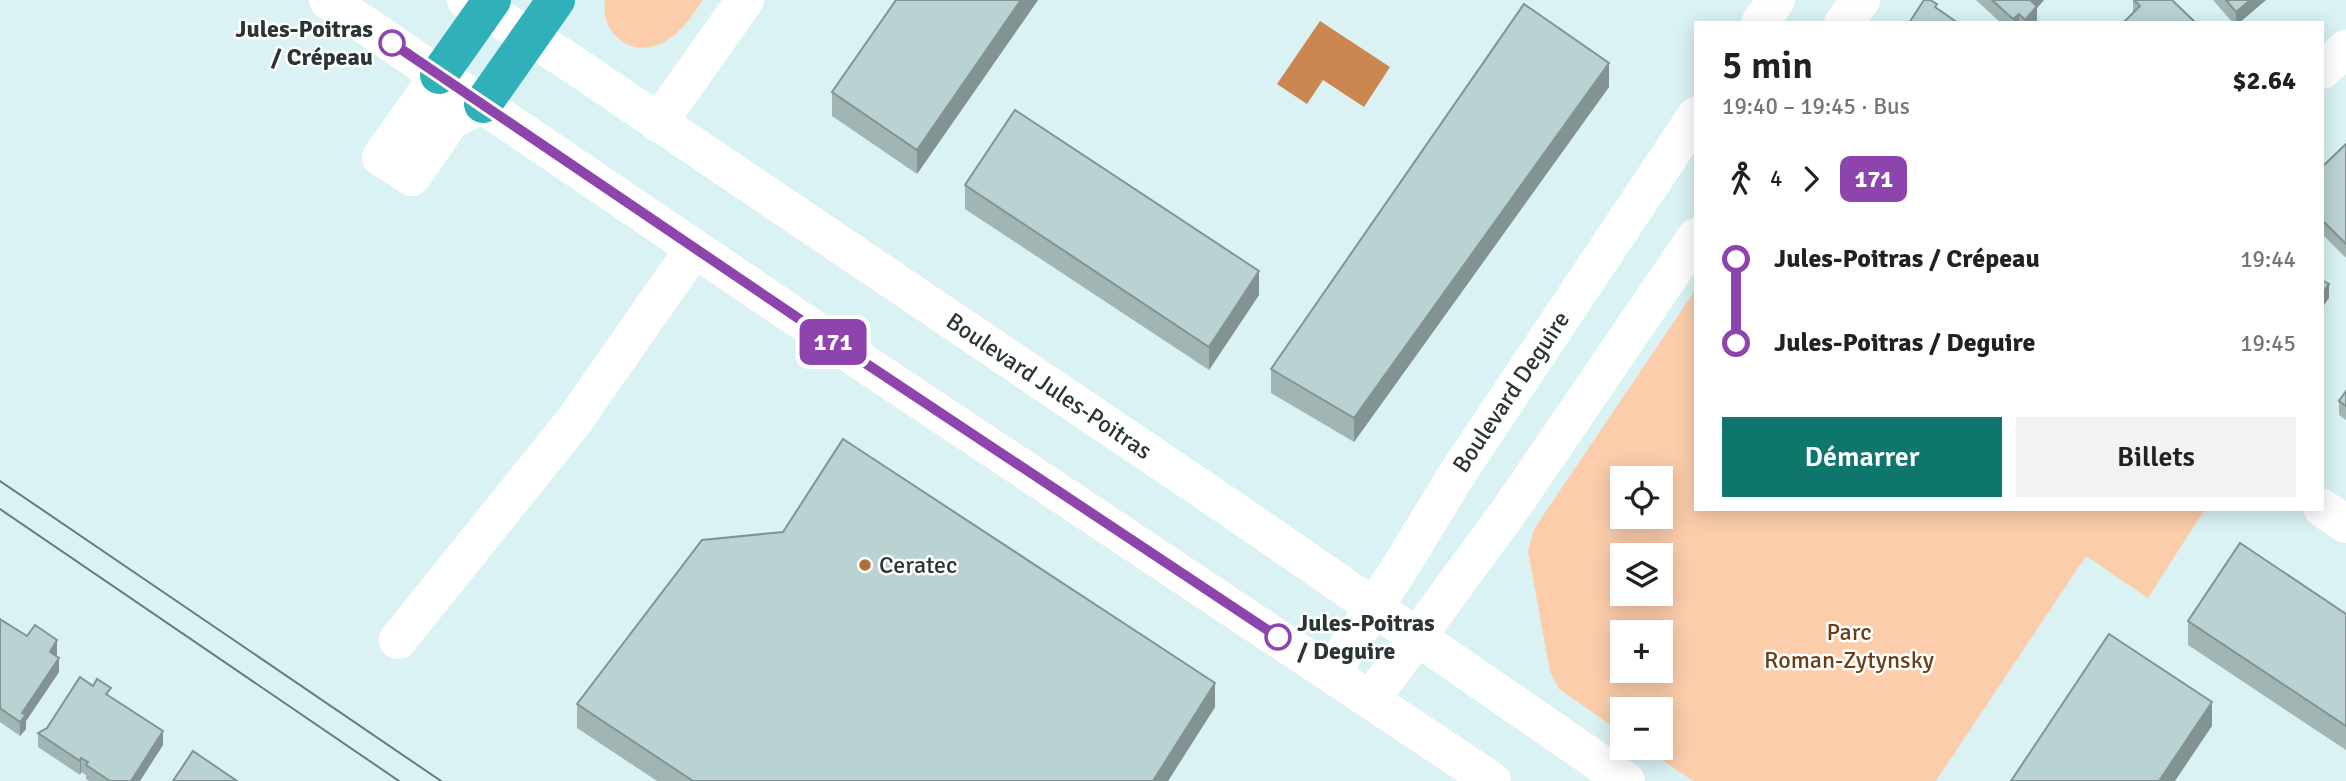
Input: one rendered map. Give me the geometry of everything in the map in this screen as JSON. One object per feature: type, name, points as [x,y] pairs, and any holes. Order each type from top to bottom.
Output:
[{"type":"highway","points":[[483,104],[556,0]]},
{"type":"highway","points":[[439,75],[481,4]]},
{"type":"street","points":[[328,0],[1492,781]]},
{"type":"street","points":[[658,123],[745,0]]},
{"type":"street","points":[[1761,21],[1776,0]]},
{"type":"street","points":[[1845,21],[1861,0]]},
{"type":"street","name":"Boulevard Jules-Poitras","points":[[481,4],[1417,636],[1626,781]]},
{"type":"street","points":[[2324,68],[2346,49]]},
{"type":"street","points":[[439,75],[381,157],[412,177],[451,120],[483,104]]},
{"type":"street","name":"Boulevard Deguire","points":[[1331,673],[1457,474],[1694,119]]},
{"type":"street","points":[[1371,699],[1510,510],[1694,240]]},
{"type":"street","points":[[398,640],[574,421],[694,248]]},
{"type":"street","points":[[2324,509],[2346,524]]},
{"type":"green space","points":[[605,0],[703,0],[672,37],[654,46],[642,48],[631,46],[614,34],[605,13]]},
{"type":"green space","name":"Parc Roman-Zytynsky","points":[[1694,292],[1694,511],[2204,511],[2148,598],[2086,556],[1936,781],[1693,781],[1662,760],[1673,760],[1673,697],[1610,697],[1610,725],[1559,689],[1550,672],[1528,551],[1534,529]]},
{"type":"shaded area","points":[[1320,21],[1390,67],[1364,107],[1323,80],[1307,104],[1277,84]]},
{"type":"building","points":[[896,0],[1021,0],[917,150],[832,92]]},
{"type":"building","points":[[1924,0],[1930,0],[1937,4],[1935,7],[1955,21],[1910,21]]},
{"type":"building","points":[[1992,0],[2032,0],[2037,6],[2025,20],[2019,14],[2013,19]]},
{"type":"building","points":[[2134,0],[2172,0],[2194,21],[2125,21],[2140,6]]},
{"type":"building","points":[[2226,0],[2250,0],[2236,12]]},
{"type":"building","points":[[1524,4],[1609,63],[1354,418],[1271,369]]},
{"type":"building","points":[[1015,110],[1259,271],[1209,347],[965,185]]},
{"type":"building","points":[[2346,144],[2346,244],[2324,222],[2324,165]]},
{"type":"building","points":[[2346,391],[2346,406],[2339,401]]},
{"type":"building","points":[[843,439],[1215,683],[1153,781],[693,781],[577,704],[702,540],[783,532]]},
{"type":"building","points":[[2240,543],[2346,614],[2346,726],[2188,621]]},
{"type":"building","points":[[0,619],[27,636],[35,625],[57,640],[50,652],[59,658],[22,713],[26,715],[20,722],[0,708]]},
{"type":"building","points":[[2109,634],[2212,702],[2159,781],[2011,781]]},
{"type":"building","points":[[80,677],[93,686],[97,679],[111,688],[106,694],[163,731],[131,781],[110,781],[86,765],[88,762],[81,758],[80,761],[38,733],[47,728]]},
{"type":"building","points":[[193,751],[237,781],[173,781]]},
{"type":"tram line","points":[[0,481],[441,781]]},
{"type":"tram line","points":[[0,509],[399,781]]},
{"type":"bus line","name":"171","points":[[392,43],[820,333],[1278,637]]},
{"type":"place","name":"Jules-Poitras / Crépeau","points":[[392,43]]},
{"type":"place","name":"Ceratec","points":[[865,565]]},
{"type":"place","name":"Jules-Poitras / Deguire","points":[[1278,637]]}]
